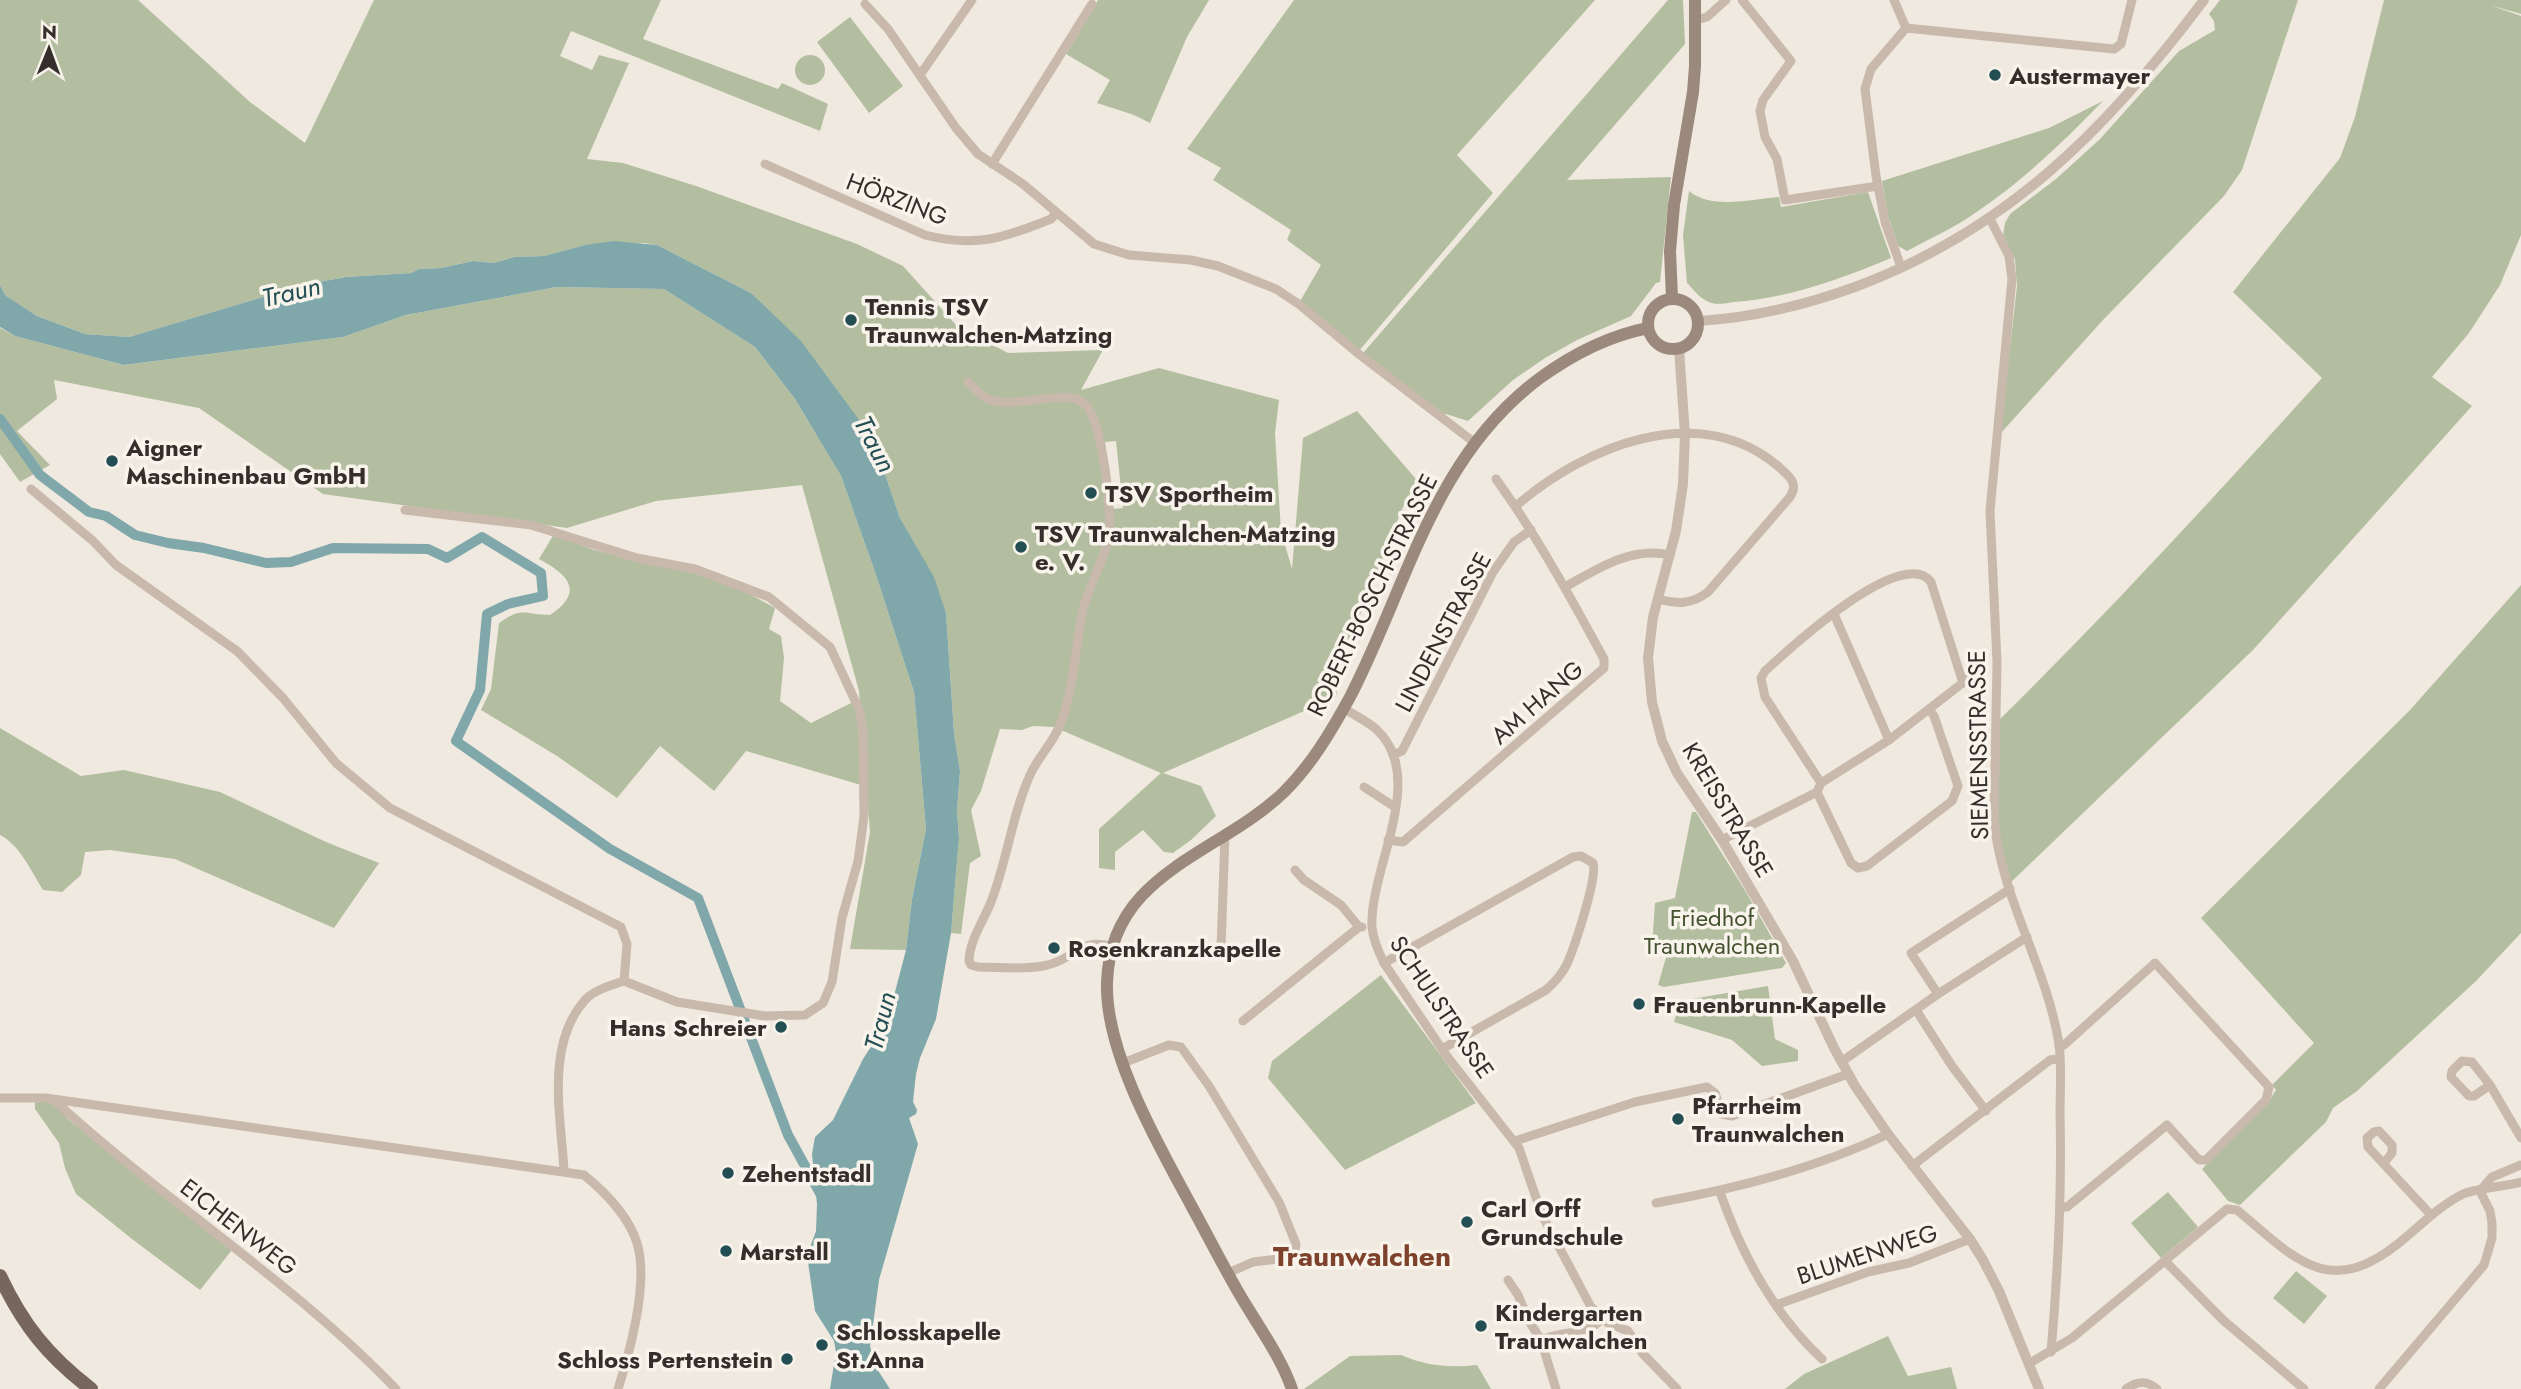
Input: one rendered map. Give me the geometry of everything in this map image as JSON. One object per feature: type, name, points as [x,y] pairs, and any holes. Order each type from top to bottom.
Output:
[{"type":"main road","points":[[1672,298],[1670,251],[1674,205],[1693,92],[1695,0]]},
{"type":"main road","points":[[1672,298],[1686,302],[1697,313],[1699,321],[1692,341],[1679,349],[1663,347],[1648,328],[1653,308],[1672,298]]},
{"type":"main road","name":"ROBERT-BOSCH-STRASSE","points":[[1292,1389],[1281,1362],[1175,1176],[1144,1114],[1123,1063],[1107,1001],[1107,972],[1113,947],[1130,910],[1151,884],[1179,862],[1266,808],[1290,786],[1321,745],[1382,630],[1425,525],[1451,476],[1475,443],[1510,403],[1555,367],[1599,343],[1648,328]]},
{"type":"main road","points":[[0,1276],[30,1331],[52,1356],[91,1389]]},
{"type":"street","points":[[920,75],[972,0]]},
{"type":"street","points":[[1696,20],[1707,17],[1726,0]]},
{"type":"street","points":[[1742,0],[1791,61],[1763,100],[1760,111],[1765,137],[1777,159],[1785,200],[1878,186]]},
{"type":"street","points":[[1894,0],[1906,28]]},
{"type":"street","points":[[1906,28],[2114,49],[2120,44],[2132,0]]},
{"type":"street","points":[[1699,321],[1749,315],[1832,295],[1938,250],[1990,219],[2039,182],[2095,129],[2157,60],[2204,0]]},
{"type":"street","points":[[865,4],[888,29],[956,128],[978,154],[1023,184],[1094,244],[1129,255],[1191,260],[1259,281],[1300,305],[1475,443]]},
{"type":"street","points":[[992,164],[1092,4]]},
{"type":"street","points":[[1901,267],[1885,222],[1878,186],[1865,81],[1871,69],[1906,28]]},
{"type":"street","name":"HÖRZING","points":[[765,164],[925,235],[941,239],[998,239],[1051,219],[1056,213]]},
{"type":"street","name":"SIEMENSSTRASSE","points":[[1990,219],[2009,256],[2012,279],[1990,511],[1997,672],[1994,820],[2010,889],[2046,991],[2059,1046],[2060,1207],[2051,1352]]},
{"type":"street","name":"KREISSTRASSE","points":[[1679,349],[1685,434],[1681,505],[1658,599],[1648,658],[1648,678],[1662,741],[1677,773],[1723,840],[1793,961],[1848,1074],[1888,1134],[1970,1239],[1993,1279],[2039,1389]]},
{"type":"street","points":[[968,382],[986,398],[1000,402],[1030,402],[1067,396],[1084,403],[1093,418],[1101,446],[1110,524],[1108,540],[1084,607],[1062,721],[1031,773],[991,902],[978,926],[969,961],[971,965],[978,967],[1042,966],[1057,963],[1092,943],[1113,947]]},
{"type":"street","points":[[1516,506],[1567,468],[1600,452],[1632,440],[1685,434],[1714,436],[1755,451],[1791,478],[1794,489],[1790,497],[1708,592],[1701,598],[1685,603],[1658,599]]},
{"type":"street","name":"AM HANG","points":[[1388,840],[1403,842],[1604,668],[1604,659],[1565,587],[1516,506],[1496,479]]},
{"type":"street","points":[[31,489],[93,541],[116,565],[237,651],[283,698],[336,763],[390,808],[621,927],[627,944],[624,981]]},
{"type":"street","points":[[405,510],[531,525],[637,558],[695,569],[769,597],[830,647],[859,709],[865,757],[864,816],[858,861],[842,918],[836,964],[823,1003],[805,1015],[765,1016],[736,1013],[677,1002],[624,981],[587,998],[568,1026],[559,1057],[564,1171]]},
{"type":"street","name":"LINDENSTRASSE","points":[[1393,755],[1402,751],[1493,572],[1514,542],[1531,530]]},
{"type":"street","points":[[1565,587],[1624,557],[1656,552],[1670,555]]},
{"type":"street","points":[[1930,709],[1958,786],[1956,794],[1952,801],[1867,866],[1858,868],[1851,863],[1819,788],[1765,697],[1761,678],[1765,671],[1809,632],[1863,592],[1882,582],[1906,575],[1922,575],[1931,582],[1963,683]]},
{"type":"street","points":[[1834,614],[1889,740]]},
{"type":"street","points":[[1723,840],[1819,788],[1889,740],[1978,671]]},
{"type":"street","points":[[1343,708],[1375,728],[1393,755]]},
{"type":"street","name":"SCHULSTRASSE","points":[[1393,755],[1397,773],[1395,807],[1372,917],[1376,947],[1442,1049],[1515,1141],[1523,1155],[1550,1230],[1587,1301],[1602,1319]]},
{"type":"street","points":[[1364,787],[1395,807]]},
{"type":"street","points":[[1221,948],[1225,835]]},
{"type":"street","points":[[1384,963],[1573,856],[1581,856],[1593,863],[1595,873],[1590,892],[1566,966],[1556,981],[1546,990],[1442,1049]]},
{"type":"street","points":[[1296,870],[1304,880],[1341,905],[1359,927],[1372,929]]},
{"type":"street","points":[[1938,994],[1911,953],[2010,889]]},
{"type":"street","points":[[1243,1021],[1359,927]]},
{"type":"street","points":[[1841,1062],[1938,994],[2027,937]]},
{"type":"street","points":[[2059,1046],[2064,1045],[2155,963],[2269,1087],[2266,1100],[2206,1160],[2199,1160],[2167,1125],[2067,1207],[2060,1207]]},
{"type":"street","points":[[1916,1010],[1952,1066],[1986,1111]]},
{"type":"street","points":[[1123,1063],[1169,1045],[1175,1045],[1186,1052],[1279,1202],[1296,1244],[1294,1257],[1254,1262],[1228,1273]]},
{"type":"street","points":[[1912,1166],[2050,1060],[2059,1059]]},
{"type":"street","points":[[2490,1085],[2474,1096],[2469,1096],[2451,1077],[2452,1071],[2462,1061],[2472,1062],[2490,1085],[2521,1138]]},
{"type":"street","points":[[1515,1141],[1635,1102],[1707,1087],[1715,1093],[1723,1114],[1731,1116],[1848,1074]]},
{"type":"street","points":[[0,1098],[35,1097],[584,1175],[628,1223],[637,1244],[638,1299],[632,1338],[618,1389]]},
{"type":"street","name":"EICHENWEG","points":[[54,1100],[101,1143],[286,1287],[396,1389]]},
{"type":"street","points":[[1656,1203],[1720,1192],[1835,1157],[1888,1134]]},
{"type":"street","points":[[2384,1163],[2431,1215]]},
{"type":"street","points":[[2480,1191],[2492,1177],[2521,1165]]},
{"type":"street","points":[[2030,1363],[2051,1352],[2166,1262],[2227,1209],[2236,1210],[2300,1262],[2332,1270],[2355,1268],[2375,1260],[2431,1215],[2466,1193],[2521,1182]]},
{"type":"street","points":[[2379,1389],[2484,1265],[2492,1238],[2492,1223],[2490,1211],[2480,1191]]},
{"type":"street","points":[[1720,1192],[1760,1280],[1789,1325],[1822,1359]]},
{"type":"street","name":"BLUMENWEG","points":[[1776,1305],[1868,1272],[1909,1263],[1970,1239]]},
{"type":"street","points":[[2166,1262],[2223,1320],[2304,1389]]},
{"type":"street","points":[[1507,1280],[1541,1340],[1556,1389]]},
{"type":"street","points":[[1541,1340],[1555,1334],[1593,1327],[1602,1319],[1628,1331],[1643,1354],[1677,1389]]},
{"type":"street","points":[[2126,1389],[2140,1382],[2148,1383],[2157,1389]]},
{"type":"green space","points":[[0,0],[138,0],[250,102],[305,143],[374,0],[661,0],[643,39],[778,89],[782,83],[828,104],[820,131],[571,31],[560,56],[592,70],[599,55],[629,63],[587,159],[623,163],[696,186],[857,244],[903,266],[957,326],[1008,353],[1103,350],[1081,390],[1159,368],[1279,400],[1275,433],[1281,531],[1292,569],[1303,438],[1357,411],[1423,487],[1410,494],[1402,509],[1341,663],[1336,697],[1163,773],[1201,786],[1216,816],[1173,853],[1164,852],[1143,830],[1115,852],[1115,870],[1099,868],[1099,829],[1161,773],[1054,727],[1000,729],[981,791],[971,810],[981,856],[970,863],[961,934],[951,933],[959,838],[957,811],[960,771],[954,733],[946,613],[922,557],[900,518],[868,432],[751,293],[657,245],[585,245],[544,256],[514,257],[494,263],[473,261],[441,268],[419,269],[411,273],[346,277],[303,285],[129,337],[85,334],[37,316],[5,295],[0,285]],"holes":[[[1116,441],[1123,508],[1112,509],[1105,442]]]},
{"type":"green space","points":[[1098,0],[1209,0],[1187,37],[1150,123],[1097,103],[1110,80],[1066,54]]},
{"type":"green space","points":[[1294,0],[1595,0],[1457,155],[1493,193],[1358,352],[1299,303],[1321,265],[1287,240],[1291,230],[1213,180],[1221,168],[1187,149]]},
{"type":"green space","points":[[1668,0],[1683,0],[1685,44],[1567,180],[1671,177],[1660,282],[1656,283],[1631,316],[1577,340],[1545,358],[1513,380],[1468,421],[1446,414],[1440,416],[1363,356],[1364,352]]},
{"type":"green space","points":[[2220,0],[2298,0],[2242,170],[2224,196],[2103,320],[2000,434],[2017,286],[2015,260],[2003,235],[2005,223],[2010,214],[2056,179],[2100,139],[2179,51],[2215,30],[2214,21],[2209,14]]},
{"type":"green space","points":[[2384,0],[2521,0],[2521,14],[2490,5],[2521,16],[2521,235],[2500,285],[2469,333],[2432,377],[2472,406],[2253,650],[2009,884],[1998,836],[1999,720],[2123,594],[2322,378],[2233,292],[2340,158],[2355,117]]},
{"type":"green space","points":[[850,17],[903,86],[869,113],[817,42]]},
{"type":"green space","points":[[810,55],[816,56],[824,64],[824,76],[816,84],[810,85],[804,84],[796,76],[795,70],[796,64],[804,56]]},
{"type":"green space","points":[[2103,101],[2043,159],[1995,199],[1961,222],[1907,251],[1898,246],[1888,216],[1882,181],[2049,128]]},
{"type":"green space","points":[[1689,191],[1698,197],[1720,202],[1779,197],[1781,207],[1868,192],[1891,258],[1795,292],[1723,304],[1708,302],[1687,283],[1683,235]]},
{"type":"green space","points":[[557,287],[664,289],[755,347],[795,399],[841,476],[914,692],[926,829],[912,899],[906,950],[850,949],[870,832],[859,691],[802,485],[656,501],[567,528],[323,494],[199,408],[54,380],[57,399],[17,431],[50,465],[20,482],[0,454],[0,328],[15,336],[124,365],[343,337],[406,315]]},
{"type":"green space","points":[[554,534],[594,550],[695,573],[737,587],[775,608],[769,629],[781,636],[784,658],[780,701],[811,723],[853,702],[858,716],[861,785],[746,751],[714,791],[660,746],[617,798],[557,756],[481,710],[491,689],[499,623],[519,613],[550,615],[561,606],[570,591],[564,577],[539,559]]},
{"type":"green space","points":[[2521,585],[2521,933],[2476,981],[2357,1091],[2333,1108],[2326,1122],[2240,1205],[2228,1201],[2202,1169],[2267,1104],[2276,1090],[2272,1085],[2314,1043],[2201,918],[2410,710]]},
{"type":"green space","points":[[0,728],[81,776],[124,770],[220,792],[326,842],[379,863],[334,928],[175,859],[110,850],[85,852],[81,875],[62,892],[43,890],[19,852],[0,835]]},
{"type":"green space","name":"Friedhof Traunwalchen","points":[[1692,812],[1696,812],[1746,892],[1786,963],[1782,968],[1664,987],[1658,985],[1667,954],[1652,946],[1655,903],[1675,898]]},
{"type":"green space","points":[[1381,975],[1476,1103],[1345,1170],[1268,1078],[1272,1061]]},
{"type":"green space","points":[[1768,986],[1775,1039],[1798,1050],[1798,1061],[1762,1066],[1732,1040],[1674,1022],[1680,1001]]},
{"type":"green space","points":[[35,1100],[54,1103],[69,1120],[232,1250],[200,1290],[76,1194],[65,1168],[59,1143],[35,1109]]},
{"type":"green space","points":[[2168,1192],[2198,1227],[2161,1258],[2131,1223]]},
{"type":"green space","points":[[2296,1271],[2327,1296],[2304,1324],[2273,1298]]},
{"type":"green space","points":[[1888,1336],[1908,1376],[1951,1367],[1957,1389],[1785,1389],[1804,1374]]},
{"type":"green space","points":[[1401,1355],[1438,1365],[1477,1365],[1491,1389],[1304,1389],[1350,1356]]},
{"type":"water","name":"Traun","points":[[614,241],[657,245],[751,293],[801,341],[868,432],[900,518],[934,577],[946,613],[954,733],[960,771],[957,811],[959,838],[951,933],[936,1019],[916,1074],[913,1102],[916,1114],[909,1118],[918,1144],[879,1280],[870,1347],[879,1372],[890,1389],[830,1389],[836,1352],[834,1341],[815,1311],[808,1262],[816,1231],[817,1204],[812,1154],[815,1137],[833,1120],[863,1059],[882,1030],[890,1011],[906,950],[912,899],[926,829],[914,692],[841,476],[795,399],[755,347],[664,289],[557,287],[406,315],[343,337],[124,365],[15,336],[0,327],[0,285],[5,295],[37,316],[85,334],[129,337],[303,285],[346,277],[411,273],[419,269],[441,268],[473,261],[494,263],[514,257],[544,256],[585,245]]},
{"type":"waterway","points":[[0,419],[40,475],[89,512],[106,516],[135,535],[266,563],[291,562],[333,548],[428,549],[447,558],[482,537],[541,573],[543,596],[508,604],[487,614],[480,690],[456,741],[610,849],[698,898],[788,1135],[821,1195]]},
{"type":"place","name":"Austermayer","points":[[1995,75]]},
{"type":"place","name":"Tennis TSV Traunwalchen-Matzing","points":[[851,320]]},
{"type":"place","name":"Aigner Maschinenbau GmbH","points":[[112,461]]},
{"type":"place","name":"TSV Sportheim","points":[[1091,493]]},
{"type":"place","name":"TSV Traunwalchen-Matzing e. V.","points":[[1021,547]]},
{"type":"place","name":"Rosenkranzkapelle","points":[[1054,948]]},
{"type":"place","name":"Frauenbrunn-Kapelle","points":[[1639,1004]]},
{"type":"place","name":"Hans Schreier","points":[[781,1027]]},
{"type":"place","name":"Pfarrheim Traunwalchen","points":[[1678,1119]]},
{"type":"place","name":"Zehentstadl","points":[[728,1173]]},
{"type":"place","name":"Carl Orff Grundschule","points":[[1467,1222]]},
{"type":"place","name":"Marstall","points":[[726,1251]]},
{"type":"place","name":"Kindergarten Traunwalchen","points":[[1481,1326]]},
{"type":"place","name":"Schlosskapelle St.Anna","points":[[822,1345]]},
{"type":"place","name":"Schloss Pertenstein","points":[[787,1359]]},
{"type":"district","name":"Traunwalchen","points":[[1362,1256]]}]
